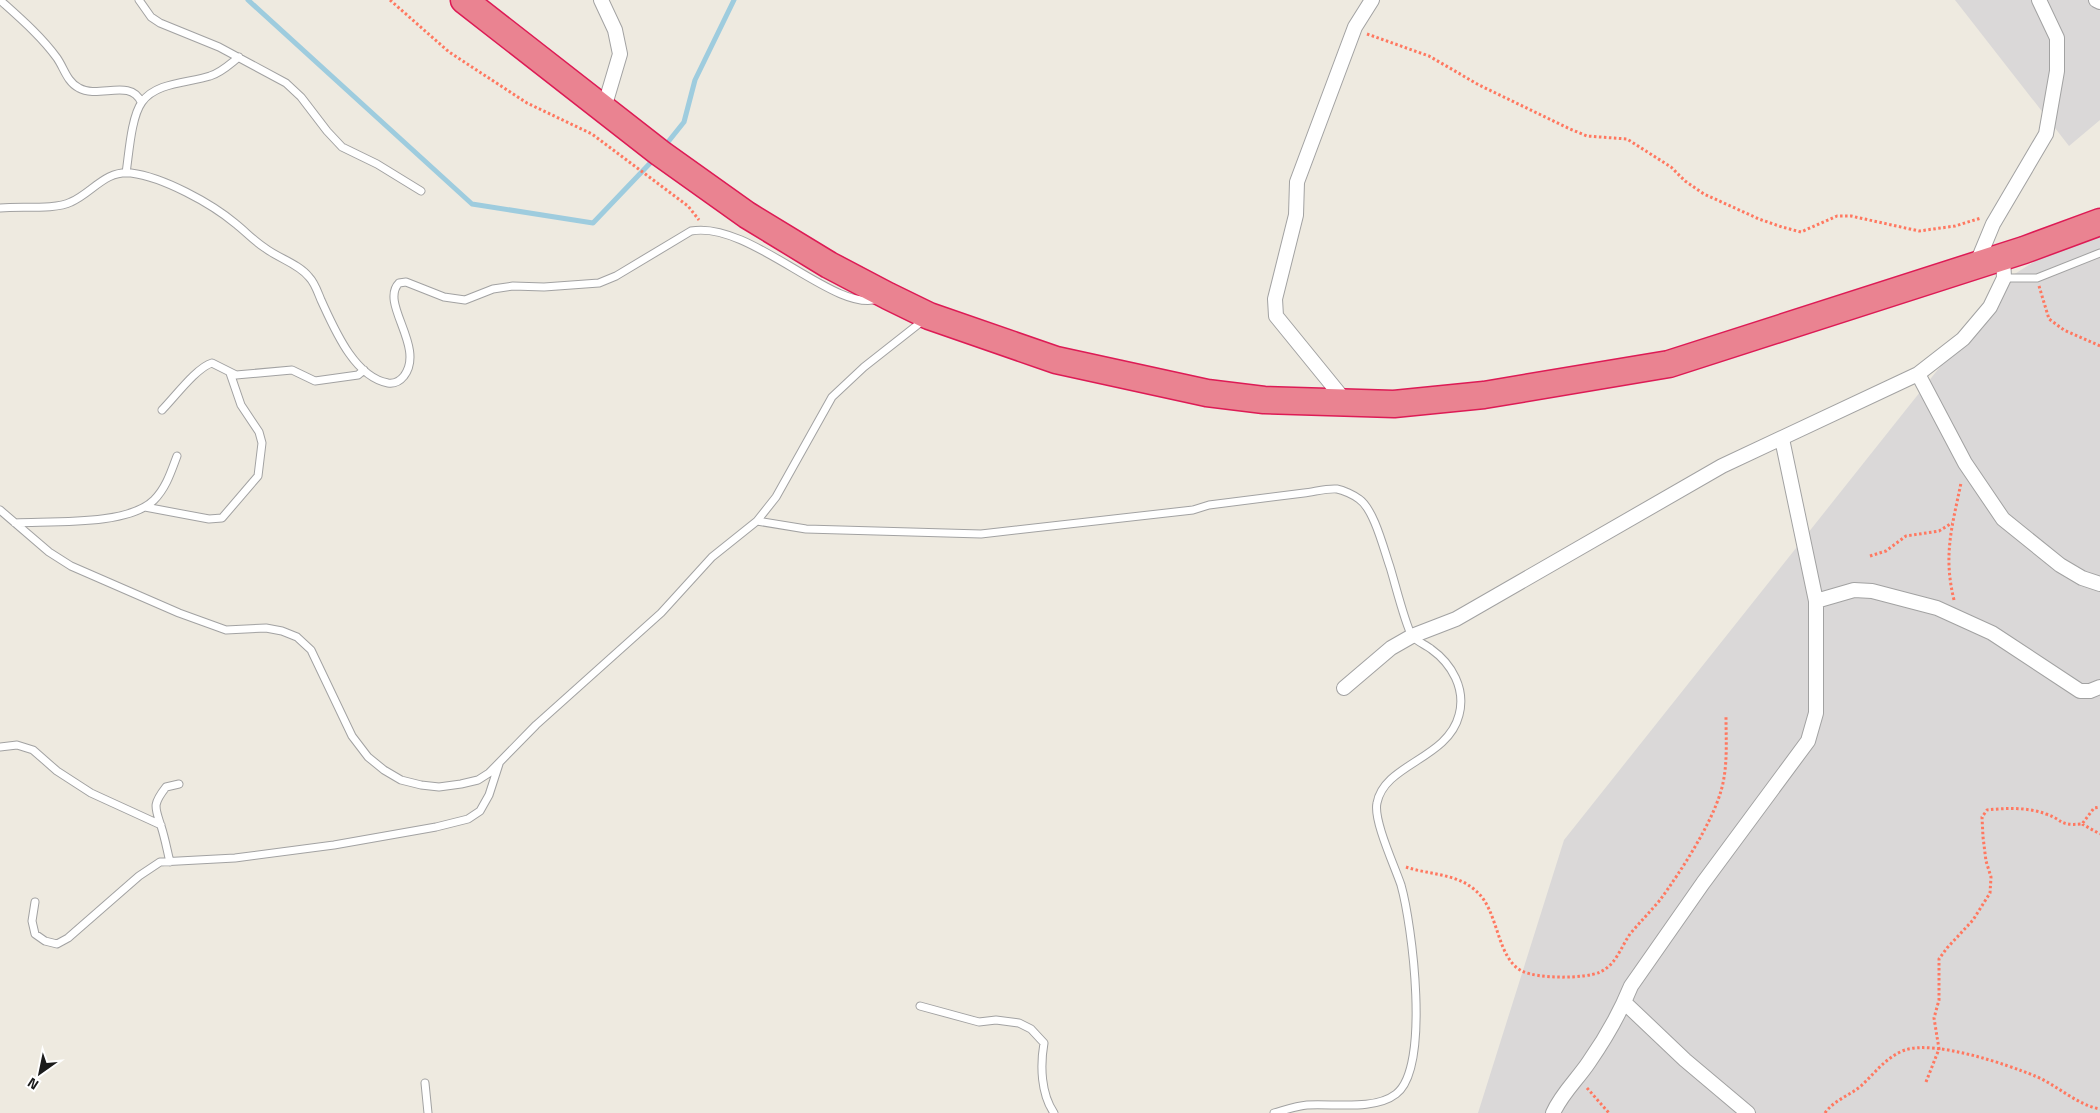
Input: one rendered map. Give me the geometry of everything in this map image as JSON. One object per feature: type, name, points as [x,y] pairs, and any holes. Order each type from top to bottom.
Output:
[{"type":"highway","points":[[464,0],[660,153],[748,215],[829,265],[929,316],[1056,360],[1207,393],[1264,400],[1394,404],[1484,395],[1669,364],[1975,266],[2003,267],[2100,222]]},
{"type":"street","points":[[601,0],[614,30],[620,54],[604,108]]},
{"type":"street","points":[[1346,402],[1276,316],[1274,299],[1296,215],[1297,182],[1355,27],[1372,0]]},
{"type":"street","points":[[1975,266],[1993,224],[2046,134],[2057,71],[2057,38],[2039,0]]},
{"type":"street","points":[[2096,0],[2100,2]]},
{"type":"street","points":[[1344,688],[1391,648],[1412,636],[1456,619],[1722,466],[1918,374],[1963,339],[1990,307],[2003,267]]},
{"type":"street","points":[[1918,374],[1965,463],[2004,519],[2060,565],[2082,578],[2100,584]]},
{"type":"street","points":[[1553,1113],[1560,1098],[1588,1063],[1625,1003],[1631,986],[1703,883],[1808,740],[1816,713],[1816,601],[1782,439]]},
{"type":"street","points":[[1816,601],[1854,590],[1872,590],[1937,608],[1992,633],[2080,691],[2090,692],[2100,687]]},
{"type":"street","points":[[1625,1003],[1685,1060],[1748,1113]]},
{"type":"lane","points":[[0,0],[48,48],[77,87],[94,92],[129,91],[138,96],[141,102]]},
{"type":"lane","points":[[139,0],[143,8],[156,20],[239,57],[286,83],[301,96],[327,131],[342,147],[377,164],[421,191]]},
{"type":"lane","points":[[126,173],[131,138],[141,102],[150,94],[166,87],[212,76],[239,57]]},
{"type":"lane","points":[[0,208],[24,205],[53,207],[70,203],[112,175],[126,173],[151,178],[196,199],[236,224],[266,249],[302,271],[313,283],[340,339],[354,360],[377,379],[395,383],[408,371],[411,351],[394,298],[395,288],[399,283],[406,282],[444,297],[465,300],[493,289],[513,286],[544,287],[599,283],[616,276],[691,231],[704,228],[752,244],[853,300],[873,301],[888,296]]},
{"type":"lane","points":[[2003,267],[2036,278],[2100,253]]},
{"type":"lane","points":[[0,510],[49,552],[71,566],[186,616],[226,630],[266,628],[282,631],[297,637],[311,650],[352,736],[368,758],[401,780],[430,786],[461,784],[478,780],[499,764],[536,725],[661,613],[712,557],[757,521],[776,497],[832,397],[857,373],[929,316]]},
{"type":"lane","points":[[162,410],[207,364],[212,363],[230,373],[255,374],[292,370],[315,381],[358,375],[364,370]]},
{"type":"lane","points":[[145,506],[209,519],[222,518],[258,476],[262,443],[259,432],[240,405],[230,373]]},
{"type":"lane","points":[[15,523],[115,517],[136,513],[153,501],[166,484],[177,456]]},
{"type":"lane","points":[[757,521],[806,529],[981,534],[1194,510],[1209,504],[1337,489],[1360,499],[1376,525],[1412,636],[1445,660],[1459,684],[1461,704],[1459,717],[1451,734],[1439,747],[1390,781],[1381,792],[1376,805],[1382,834],[1393,863],[1409,918],[1416,996],[1415,1031],[1408,1078],[1396,1094],[1379,1101],[1350,1106],[1305,1105],[1274,1113]]},
{"type":"lane","points":[[0,747],[17,746],[33,750],[58,771],[91,793],[161,825]]},
{"type":"lane","points":[[35,902],[32,921],[35,934],[45,941],[57,944],[68,938],[140,876],[160,862],[235,858],[334,845],[436,827],[468,819],[480,810],[489,795],[499,764]]},
{"type":"lane","points":[[170,862],[161,825],[156,816],[155,806],[159,795],[166,787],[179,784]]},
{"type":"lane","points":[[920,1006],[968,1020],[979,1022],[1007,1020],[1031,1029],[1044,1043],[1042,1055],[1044,1086],[1054,1113]]},
{"type":"lane","points":[[425,1083],[428,1113]]},
{"type":"path","points":[[390,0],[449,52],[527,103],[592,134],[688,206],[704,228]]},
{"type":"path","points":[[1355,27],[1377,39],[1429,56],[1479,85],[1570,129],[1587,136],[1627,140],[1671,167],[1685,181],[1704,194],[1759,219],[1800,232],[1836,216],[1851,216],[1919,231],[1937,230],[1980,218],[2005,205]]},
{"type":"path","points":[[2036,278],[2049,319],[2064,330],[2100,346]]},
{"type":"path","points":[[1965,463],[1948,544],[1948,577],[1954,602],[1968,623]]},
{"type":"path","points":[[1870,556],[1886,551],[1906,536],[1939,531],[1953,522]]},
{"type":"path","points":[[1393,863],[1417,871],[1457,878],[1475,889],[1486,900],[1510,960],[1521,971],[1541,976],[1584,976],[1600,972],[1611,964],[1628,937],[1660,899],[1714,811],[1725,777],[1726,716]]},
{"type":"path","points":[[2082,824],[2094,808],[2100,807]]},
{"type":"path","points":[[1926,1082],[1939,1049],[1934,1018],[1939,1000],[1939,959],[1973,920],[1990,893],[1991,877],[1986,861],[1982,817],[1987,810],[2005,808],[2046,814],[2064,826],[2082,824],[2100,834]]},
{"type":"path","points":[[1825,1113],[1831,1105],[1850,1094],[1869,1078],[1880,1065],[1895,1055],[1906,1050],[1939,1049],[1982,1059],[2034,1076],[2090,1106],[2100,1109]]},
{"type":"path","points":[[1576,1076],[1609,1113]]},
{"type":"shaded area","points":[[1955,0],[2100,0],[2100,120],[2069,146]]},
{"type":"shaded area","points":[[2100,220],[2100,1113],[1478,1113],[1564,840],[2013,275]]},
{"type":"waterway","points":[[248,0],[472,204],[593,223],[655,158]]},
{"type":"waterway","points":[[664,147],[684,122],[695,80],[734,0]]}]
